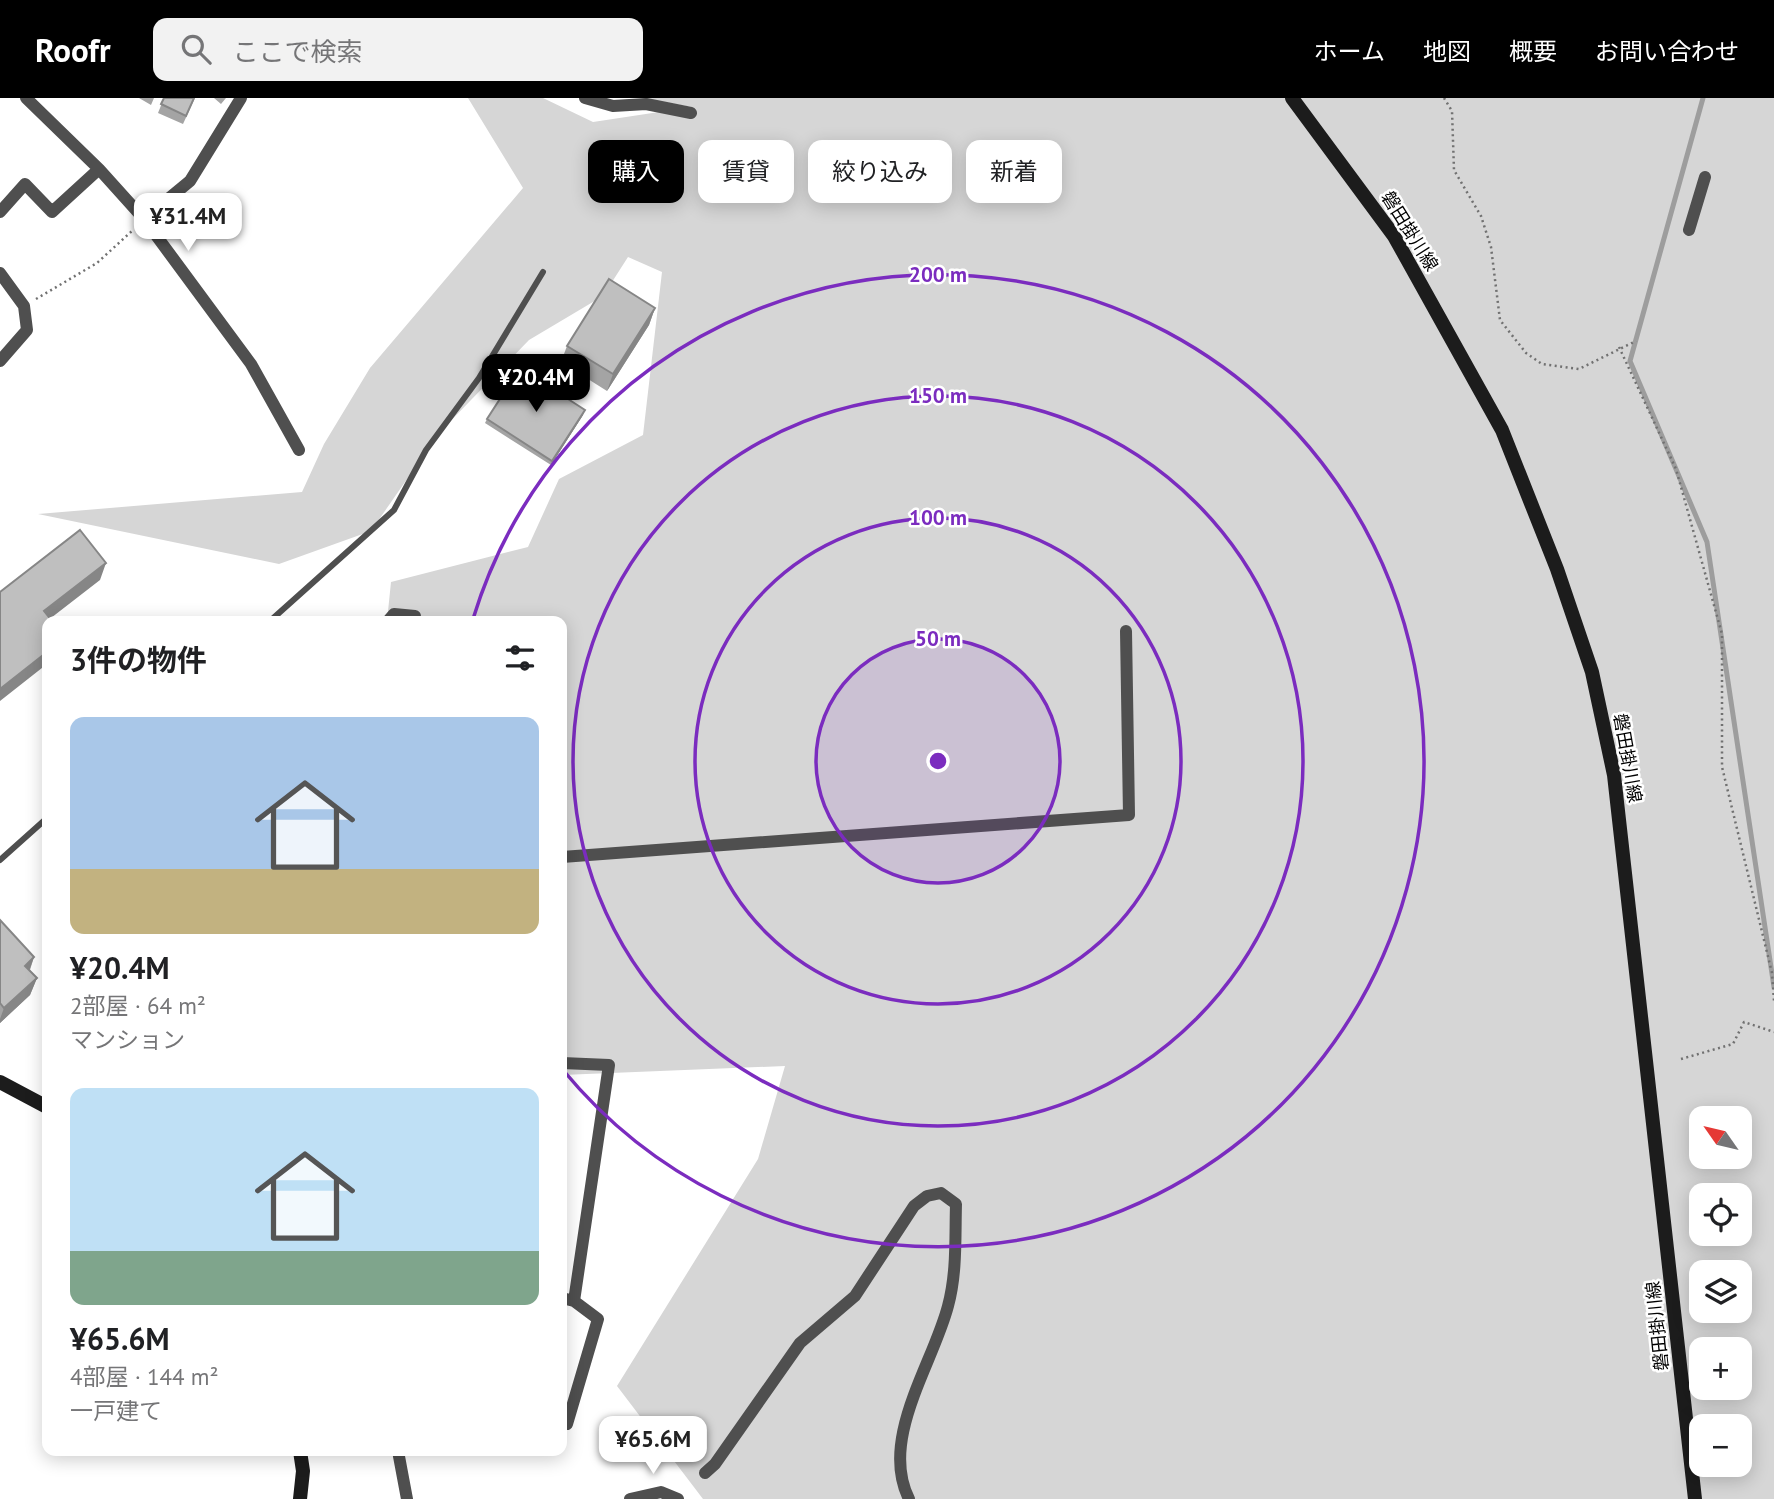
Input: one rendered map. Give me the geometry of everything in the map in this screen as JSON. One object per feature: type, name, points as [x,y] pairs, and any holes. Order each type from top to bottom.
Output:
[{"type":"main road","name":"磐田掛川線","points":[[1292,98],[1394,236],[1502,430],[1557,569],[1592,673],[1614,775],[1695,1499]]},
{"type":"main road","points":[[0,1082],[42,1104]]},
{"type":"main road","points":[[300,1499],[303,1471],[301,1456]]},
{"type":"street","points":[[26,98],[99,169],[144,219],[251,364],[299,450]]},
{"type":"street","points":[[144,219],[190,181],[241,98]]},
{"type":"street","points":[[585,98],[613,106],[646,104],[691,113]]},
{"type":"street","points":[[0,212],[25,184],[52,212],[99,169]]},
{"type":"street","points":[[1689,230],[1705,177]]},
{"type":"street","points":[[0,273],[24,306],[27,330],[0,360]]},
{"type":"street","points":[[392,616],[415,616]]},
{"type":"street","points":[[567,857],[1129,815],[1126,631]]},
{"type":"street","points":[[567,1063],[609,1065],[568,1300],[598,1319],[567,1424]]},
{"type":"street","points":[[705,1473],[715,1464],[800,1343],[855,1296],[914,1206],[926,1196],[942,1193],[956,1205],[954,1266],[949,1304],[931,1358],[919,1378],[901,1440],[900,1461],[909,1499]]},
{"type":"street","points":[[399,1456],[407,1499]]},
{"type":"street","points":[[630,1499],[661,1492],[676,1498]]},
{"type":"lane","points":[[276,616],[394,510],[426,450],[480,378],[543,272]]},
{"type":"lane","points":[[0,860],[42,822]]},
{"type":"path","points":[[1444,98],[1452,111],[1454,170],[1481,216],[1491,247],[1500,320],[1526,353],[1542,364],[1579,369],[1619,347],[1636,341]]},
{"type":"path","points":[[24,306],[97,263],[144,219]]},
{"type":"path","points":[[1619,347],[1676,469],[1722,634],[1722,767],[1772,973],[1774,1001]]},
{"type":"path","points":[[1681,1059],[1733,1044],[1744,1022],[1774,1032]]},
{"type":"shaded area","points":[[468,98],[543,98],[593,122],[692,107],[641,98],[1774,98],[1774,1499],[703,1499],[617,1386],[758,1159],[785,1066],[567,1075],[567,616],[388,616],[391,582],[528,547],[559,479],[643,435],[662,272],[628,257],[603,296],[529,340],[439,433],[371,531],[279,564],[38,514],[302,492],[324,444],[370,368],[523,188]]},
{"type":"building","points":[[164,98],[194,98],[186,116],[161,104]]},
{"type":"building","points":[[609,279],[655,308],[613,374],[567,346]]},
{"type":"building","points":[[520,368],[585,410],[552,461],[487,419]]},
{"type":"building","points":[[80,530],[106,563],[44,611],[48,616],[42,616],[42,656],[0,689],[0,592]]},
{"type":"building","points":[[0,920],[34,957],[25,966],[37,978],[4,1008],[0,1003]]},
{"type":"waterway","points":[[1703,98],[1630,361],[1707,542],[1774,987]]}]
